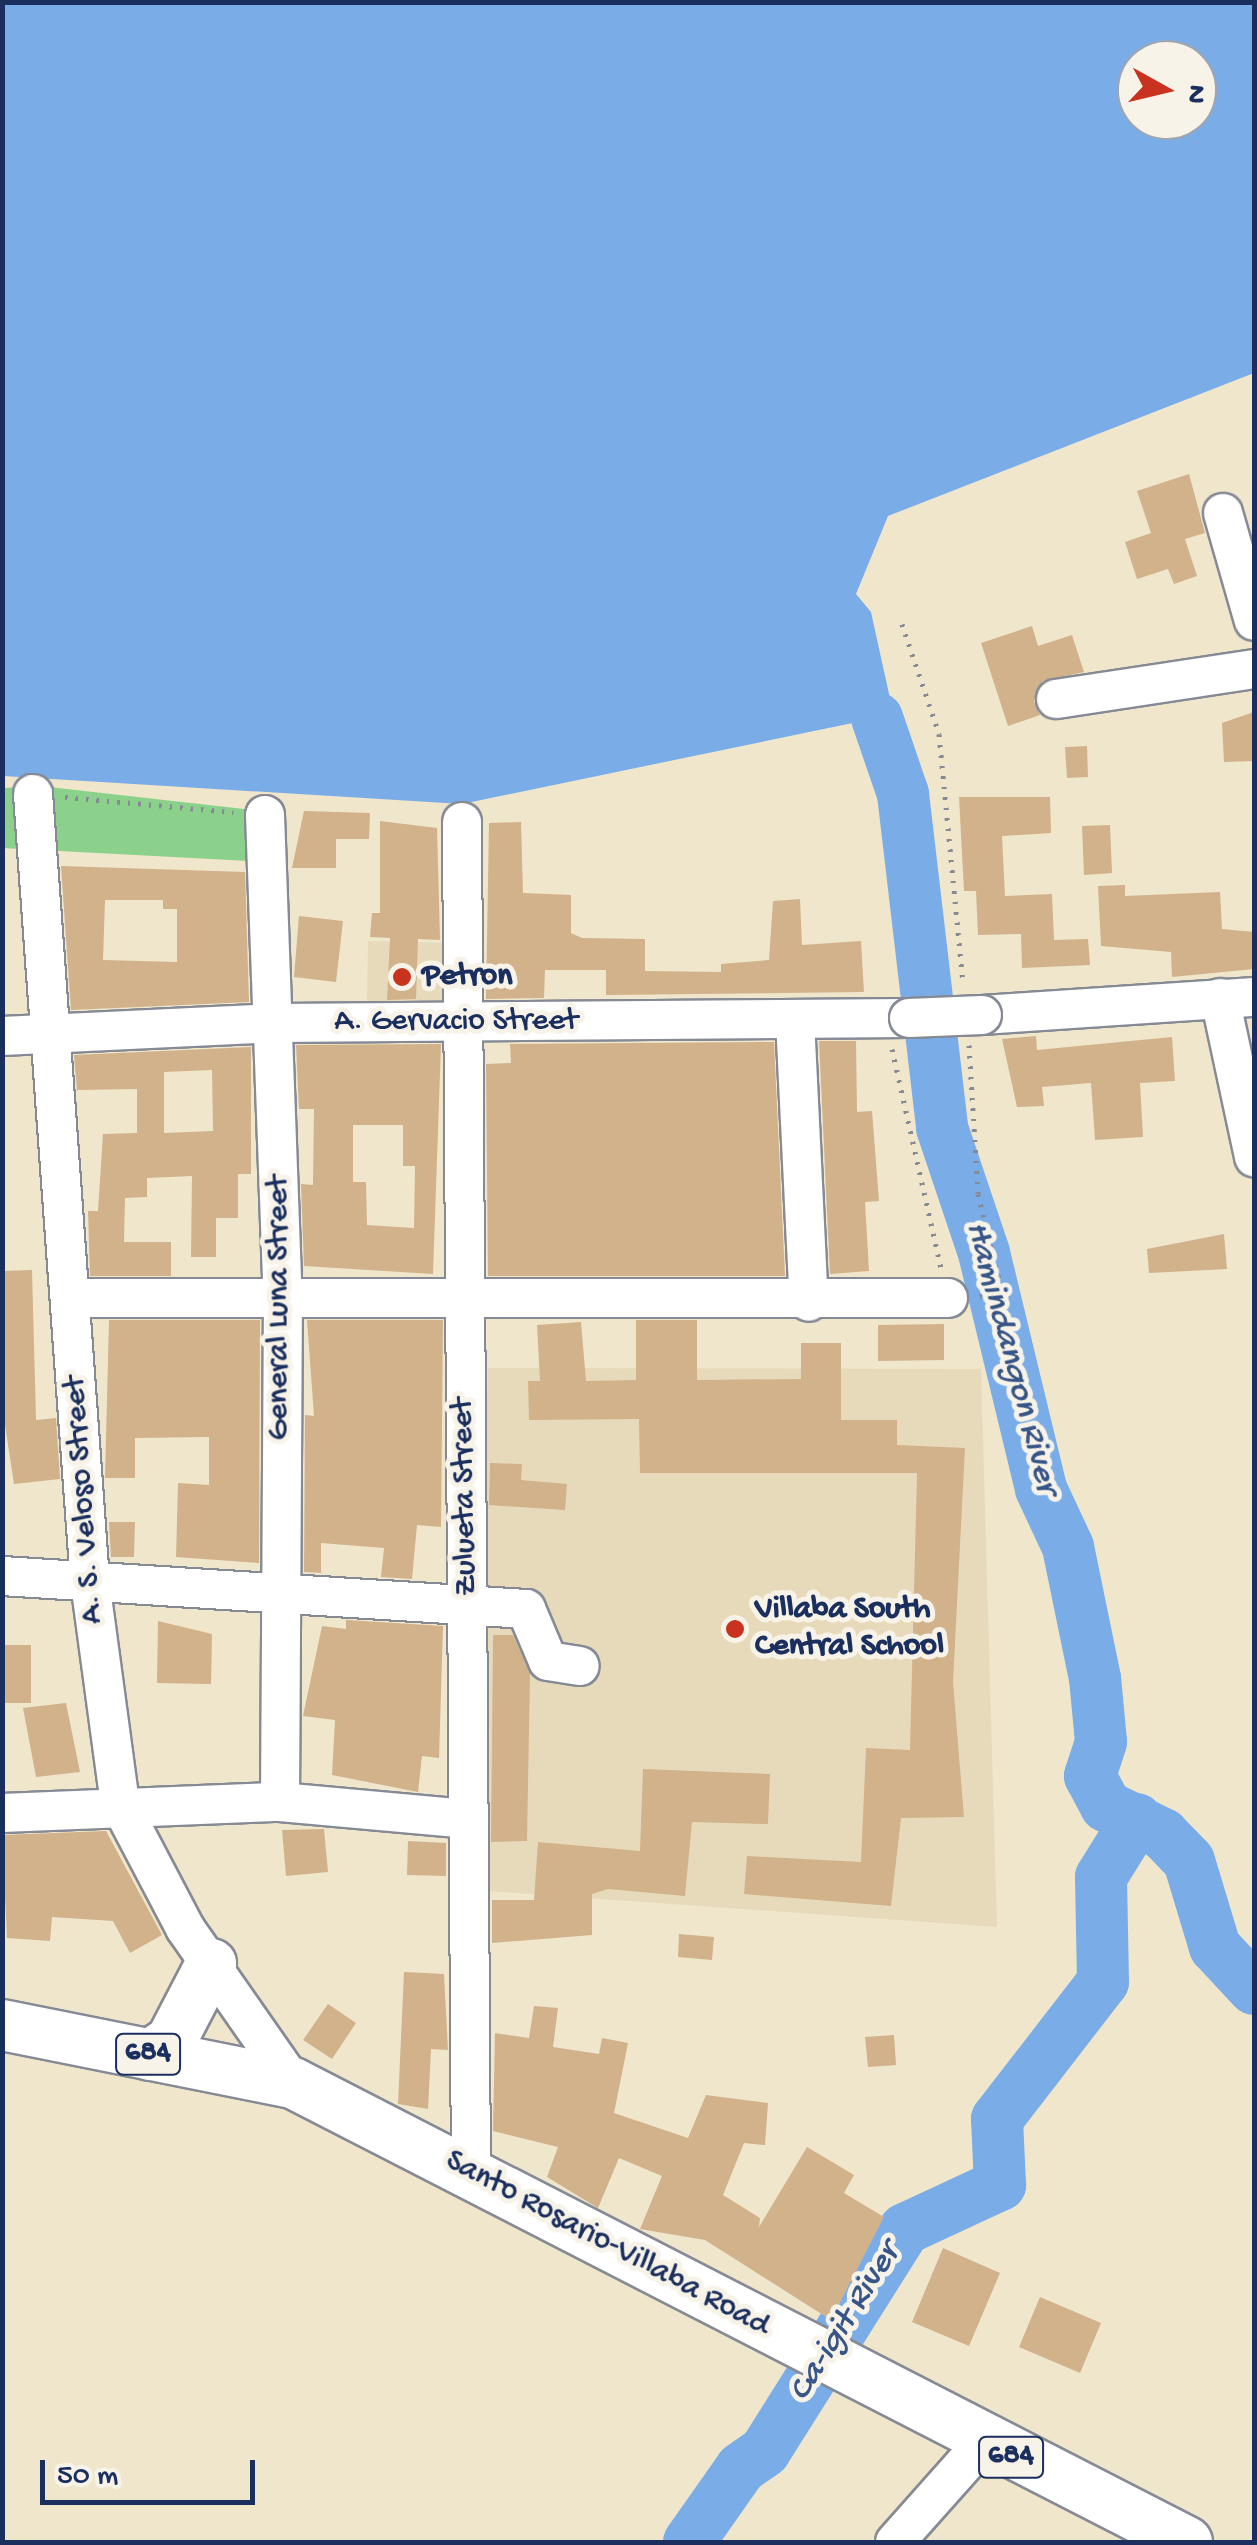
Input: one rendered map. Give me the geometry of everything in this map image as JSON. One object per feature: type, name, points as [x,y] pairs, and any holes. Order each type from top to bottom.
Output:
[{"type":"main road","points":[[150,2055],[171,2041],[211,1964]]},
{"type":"main road","name":"684","points":[[2,2025],[293,2082]]},
{"type":"main road","name":"Santo Rosario-Villaba Road","points":[[293,2082],[983,2443],[1186,2542]]},
{"type":"street","points":[[1224,513],[1254,621]]},
{"type":"street","points":[[1056,699],[1254,669]]},
{"type":"street","name":"A. S. Veloso Street","points":[[33,794],[19,866],[51,1034],[90,1582],[120,1804],[211,1964],[293,2082]]},
{"type":"street","name":"General Luna Street","points":[[265,815],[277,1024],[283,1296],[278,1596],[280,1802]]},
{"type":"street","name":"Zulueta Street","points":[[462,822],[467,1021],[464,1300],[471,2172]]},
{"type":"street","points":[[1237,997],[1254,1157]]},
{"type":"street","name":"A. Gervacio Street","points":[[2,1036],[277,1024],[897,1018],[1237,997]]},
{"type":"street","points":[[795,1020],[809,1302]]},
{"type":"street","points":[[70,1298],[283,1296],[809,1302],[948,1298]]},
{"type":"street","points":[[2,1576],[526,1609],[548,1660],[580,1666]]},
{"type":"street","points":[[2,1813],[120,1804],[280,1802],[466,1818]]},
{"type":"street","points":[[894,2542],[983,2443]]},
{"type":"path","points":[[902,624],[938,734],[971,1014],[978,1194],[1003,1295],[996,1295]]},
{"type":"path","points":[[33,794],[265,815]]},
{"type":"path","points":[[897,1018],[948,1298]]},
{"type":"shaded area","points":[[368,941],[451,943],[449,1005],[367,1003]]},
{"type":"shaded area","name":"Villaba South Central School","points":[[488,1368],[981,1369],[997,1927],[474,1890]]},
{"type":"green space","points":[[40,786],[253,810],[249,861],[3,848],[3,788]]},
{"type":"water","points":[[2,3],[1254,3],[1254,373],[888,516],[856,594],[871,612],[891,703],[877,718],[462,804],[3,776]]},
{"type":"building","points":[[1189,474],[1205,533],[1185,539],[1197,576],[1174,584],[1168,569],[1137,579],[1125,542],[1151,533],[1137,491]]},
{"type":"building","points":[[1032,626],[1038,646],[1072,635],[1084,672],[1043,681],[1034,701],[1040,715],[1008,726],[981,643]]},
{"type":"building","points":[[1254,712],[1254,761],[1224,762],[1222,723]]},
{"type":"building","points":[[1087,746],[1088,777],[1067,778],[1065,747]]},
{"type":"building","points":[[959,797],[1050,797],[1051,833],[1002,836],[1005,896],[1052,894],[1054,940],[1088,939],[1090,965],[1022,968],[1021,934],[978,935],[976,891],[964,891]]},
{"type":"building","points":[[304,811],[370,813],[369,839],[336,839],[336,868],[292,868]]},
{"type":"building","points":[[380,821],[437,828],[440,940],[418,939],[416,999],[387,1000],[390,938],[370,937],[372,913],[380,913]]},
{"type":"building","points":[[521,822],[523,893],[571,895],[571,933],[582,938],[645,939],[645,971],[721,972],[721,964],[769,960],[773,901],[800,899],[802,945],[861,941],[864,992],[606,995],[606,970],[545,970],[544,998],[486,999],[489,823]]},
{"type":"building","points":[[1110,825],[1112,873],[1084,875],[1082,826]]},
{"type":"building","points":[[61,866],[245,872],[249,1002],[71,1010]],"holes":[[[105,900],[163,900],[163,909],[177,909],[177,962],[103,960]]]},
{"type":"building","points":[[1125,885],[1125,896],[1220,892],[1222,929],[1254,932],[1254,969],[1172,977],[1171,952],[1101,946],[1098,886]]},
{"type":"building","points":[[299,916],[343,921],[336,982],[294,977]]},
{"type":"building","points":[[1036,1036],[1037,1050],[1172,1037],[1175,1081],[1140,1083],[1143,1137],[1095,1140],[1091,1083],[1042,1087],[1044,1106],[1017,1107],[1002,1039]]},
{"type":"building","points":[[819,1041],[856,1041],[857,1112],[872,1111],[879,1201],[865,1202],[869,1271],[830,1274]]},
{"type":"building","points":[[774,1042],[785,1276],[488,1276],[486,1064],[511,1063],[510,1044]]},
{"type":"building","points":[[441,1044],[433,1274],[304,1266],[301,1184],[313,1185],[314,1109],[299,1109],[296,1045]],"holes":[[[353,1125],[403,1125],[403,1166],[415,1166],[414,1228],[367,1225],[366,1182],[353,1182]]]},
{"type":"building","points":[[251,1047],[251,1174],[238,1174],[238,1218],[216,1218],[216,1257],[191,1257],[192,1176],[147,1178],[147,1197],[125,1198],[124,1242],[171,1242],[171,1276],[90,1276],[88,1211],[98,1211],[103,1134],[137,1133],[137,1089],[77,1090],[74,1055]],"holes":[[[212,1070],[213,1131],[164,1133],[164,1072]]]},
{"type":"building","points":[[1224,1234],[1227,1269],[1149,1273],[1147,1249]]},
{"type":"building","points":[[32,1270],[36,1420],[56,1418],[60,1479],[14,1484],[2,1405],[2,1271]]},
{"type":"building","points":[[109,1320],[260,1320],[259,1563],[176,1557],[178,1483],[209,1485],[209,1437],[135,1438],[135,1478],[105,1478]]},
{"type":"building","points":[[307,1320],[443,1320],[441,1527],[417,1525],[412,1579],[381,1577],[384,1548],[321,1543],[321,1573],[304,1572],[305,1415],[314,1416]]},
{"type":"building","points":[[636,1320],[697,1320],[697,1380],[801,1379],[801,1343],[841,1343],[841,1420],[897,1420],[897,1445],[965,1448],[953,1682],[964,1817],[901,1818],[891,1906],[744,1894],[747,1856],[861,1862],[866,1748],[910,1750],[917,1473],[640,1473],[639,1419],[529,1420],[528,1381],[540,1381],[537,1325],[581,1322],[586,1381],[636,1380]]},
{"type":"building","points":[[944,1324],[944,1360],[878,1361],[878,1325]]},
{"type":"building","points":[[490,1463],[522,1464],[521,1480],[567,1484],[565,1510],[489,1505]]},
{"type":"building","points":[[109,1522],[135,1522],[134,1557],[111,1557]]},
{"type":"building","points":[[346,1620],[443,1626],[439,1758],[422,1756],[418,1792],[332,1775],[335,1720],[303,1716],[322,1626],[346,1629]]},
{"type":"building","points":[[158,1621],[212,1634],[211,1684],[157,1683]]},
{"type":"building","points":[[493,1635],[513,1635],[530,1673],[527,1841],[491,1842]]},
{"type":"building","points":[[2,1645],[31,1645],[31,1703],[2,1703]]},
{"type":"building","points":[[66,1703],[80,1772],[36,1777],[23,1708]]},
{"type":"building","points":[[643,1769],[770,1774],[768,1824],[692,1822],[685,1896],[608,1889],[592,1894],[592,1935],[492,1943],[492,1900],[534,1900],[538,1842],[640,1851]]},
{"type":"building","points":[[324,1829],[328,1872],[286,1876],[282,1830]]},
{"type":"building","points":[[106,1831],[162,1935],[130,1953],[113,1921],[52,1917],[50,1941],[7,1938],[2,1835]]},
{"type":"building","points":[[408,1841],[446,1843],[446,1876],[407,1875]]},
{"type":"building","points":[[679,1934],[714,1937],[712,1960],[678,1957]]},
{"type":"building","points":[[404,1972],[444,1974],[448,2050],[431,2049],[428,2109],[398,2104]]},
{"type":"building","points":[[328,2004],[356,2023],[332,2059],[303,2040]]},
{"type":"building","points":[[534,2006],[558,2008],[553,2047],[599,2054],[602,2038],[628,2043],[614,2113],[688,2138],[706,2095],[768,2103],[765,2145],[744,2143],[723,2195],[760,2218],[759,2227],[807,2147],[854,2175],[844,2193],[884,2217],[831,2320],[705,2240],[640,2229],[662,2176],[619,2158],[598,2208],[547,2177],[558,2147],[493,2131],[495,2033],[529,2038]]},
{"type":"building","points":[[894,2035],[896,2065],[868,2067],[865,2037]]},
{"type":"building","points":[[943,2248],[1000,2273],[969,2346],[912,2322]]},
{"type":"building","points":[[1040,2297],[1101,2323],[1080,2373],[1019,2347]]},
{"type":"waterway","name":"Hamindangon River","points":[[877,718],[903,794],[942,1128],[984,1253],[1041,1489],[1068,1547],[1095,1678],[1101,1742],[1090,1776],[1106,1806],[1163,1834],[1189,1861],[1215,1947],[1254,1989]]},
{"type":"waterway","name":"Ca-igit River","points":[[689,2542],[741,2468],[765,2451],[905,2229],[1000,2185],[997,2119],[1103,1982],[1101,1877],[1137,1819]]},
{"type":"place","name":"Petron","points":[[402,977]]},
{"type":"place","name":"Villaba South Central School","points":[[735,1629]]}]
